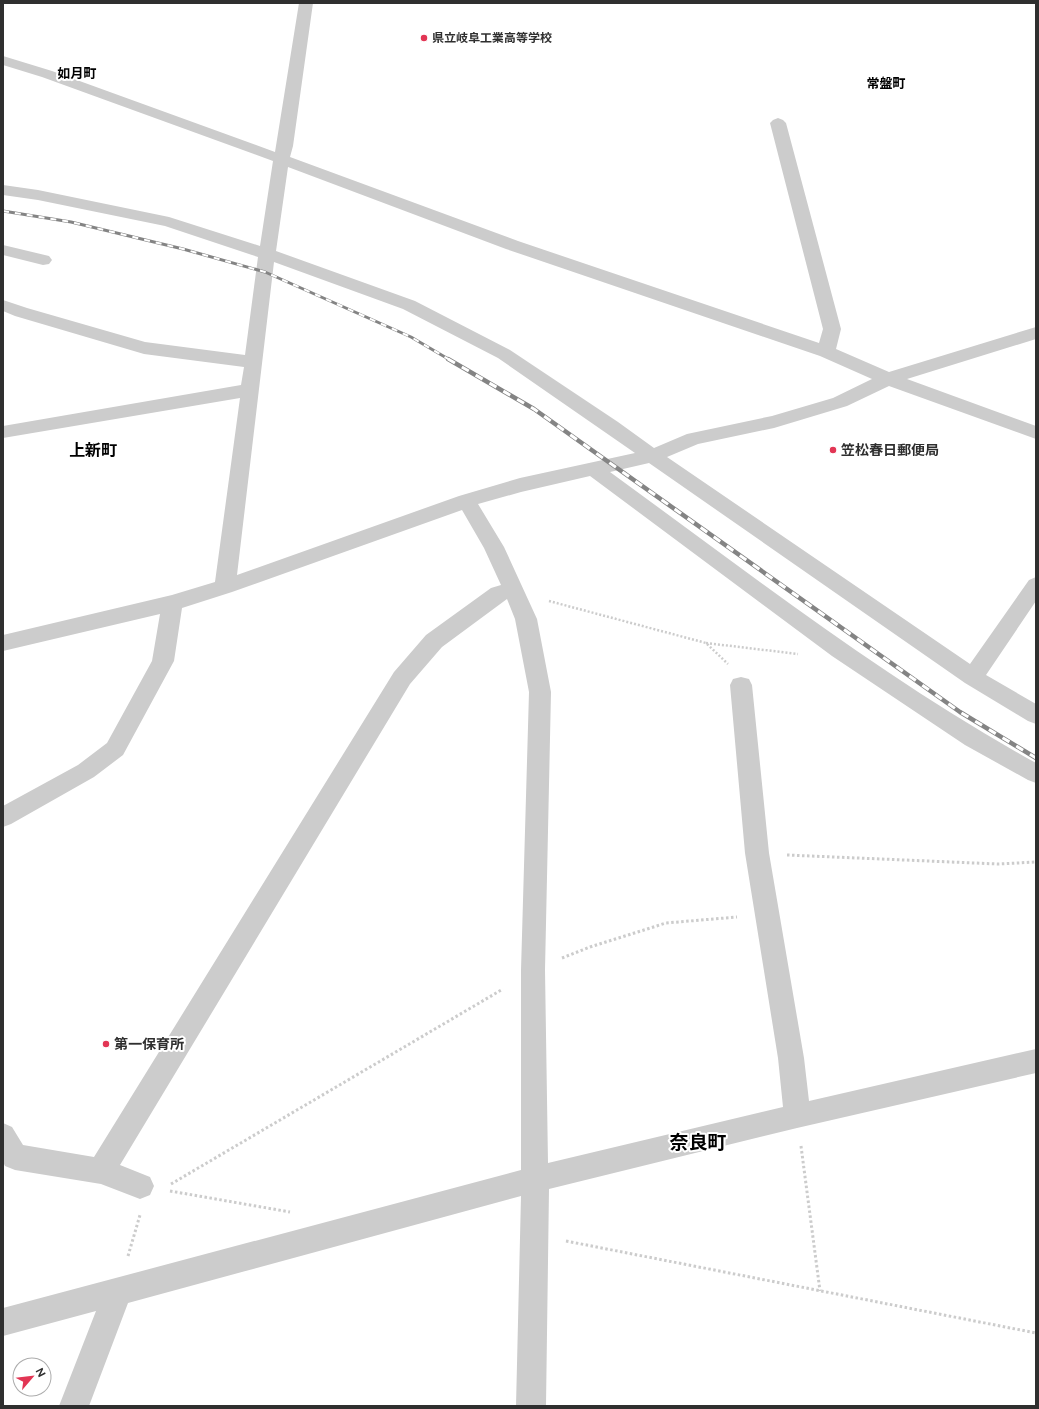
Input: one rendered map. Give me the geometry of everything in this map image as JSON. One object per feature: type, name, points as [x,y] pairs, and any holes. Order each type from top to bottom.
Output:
[{"type":"street","points":[[225,587],[267,254],[285,146],[306,3]]},
{"type":"street","points":[[3,60],[47,74],[282,159],[512,245],[826,352],[888,379],[1036,433]]},
{"type":"street","points":[[778,123],[832,329],[826,352]]},
{"type":"street","points":[[3,190],[38,195],[169,222],[267,254],[409,305],[497,350],[611,426],[652,456],[974,677],[1036,715]]},
{"type":"street","points":[[3,250],[43,260]]},
{"type":"street","points":[[3,305],[21,312],[144,348],[254,362]]},
{"type":"street","points":[[3,643],[172,604],[225,587],[466,501],[520,485],[652,456],[694,440],[774,422],[840,402],[888,379],[1036,333]]},
{"type":"street","points":[[3,432],[250,390]]},
{"type":"street","points":[[593,470],[840,650],[973,739],[1036,774]]},
{"type":"street","points":[[466,501],[494,547],[526,619],[540,692],[534,970],[535,1179],[531,1406]]},
{"type":"street","points":[[974,677],[1036,585]]},
{"type":"street","points":[[101,1171],[402,678],[434,641],[498,593],[516,596]]},
{"type":"street","points":[[3,817],[86,772],[115,749],[163,661],[172,604]]},
{"type":"street","points":[[741,685],[757,853],[791,1058],[797,1116]]},
{"type":"street","points":[[3,1322],[535,1179],[797,1116],[1036,1061]]},
{"type":"street","points":[[7,1153],[101,1171],[149,1193]]},
{"type":"street","points":[[74,1406],[119,1290]]},
{"type":"path","points":[[516,596],[542,599],[706,642],[801,654]]},
{"type":"path","points":[[706,642],[726,662],[741,685]]},
{"type":"path","points":[[757,853],[998,864],[1036,862]]},
{"type":"path","points":[[119,1290],[149,1193],[534,970],[590,946],[666,923],[767,915]]},
{"type":"path","points":[[797,1116],[820,1291]]},
{"type":"path","points":[[149,1193],[292,1213]]},
{"type":"path","points":[[534,1235],[1036,1333]]},
{"type":"railway","points":[[3,211],[71,222],[183,249],[265,272],[411,337],[450,360]]},
{"type":"railway","points":[[448,359],[534,409],[960,712],[1036,758]]},
{"type":"place","name":"県立岐阜工業高等学校","points":[[424,38]]},
{"type":"place","name":"笠松春日郵便局","points":[[833,450]]},
{"type":"place","name":"第一保育所","points":[[106,1044]]},
{"type":"district","name":"如月町","points":[[77,73]]},
{"type":"district","name":"常盤町","points":[[886,83]]},
{"type":"district","name":"上新町","points":[[93,450]]},
{"type":"district","name":"奈良町","points":[[698,1142]]}]
